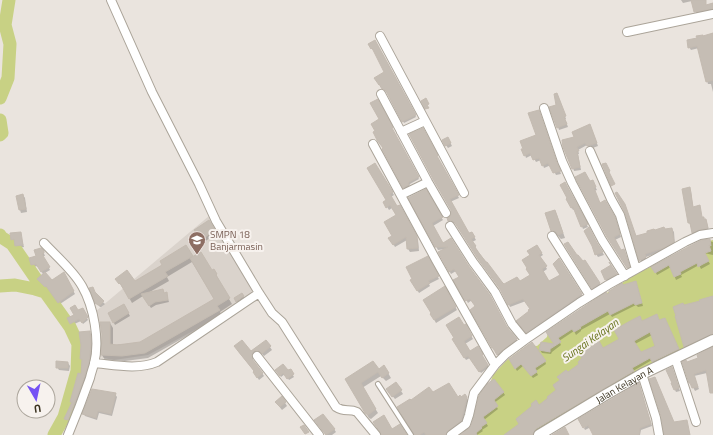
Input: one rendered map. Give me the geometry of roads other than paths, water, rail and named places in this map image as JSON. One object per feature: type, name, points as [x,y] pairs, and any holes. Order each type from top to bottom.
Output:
[{"type":"street","points":[[111,0],[152,92],[199,184],[216,221],[259,293],[272,313],[282,322],[336,407],[344,411],[354,410],[357,412],[376,435]]},
{"type":"street","points":[[627,32],[713,14]]},
{"type":"street","points":[[380,36],[464,192]]},
{"type":"street","points":[[381,94],[446,213]]},
{"type":"street","points":[[544,108],[562,161],[572,183],[602,240],[625,276]]},
{"type":"street","points":[[401,132],[425,121]]},
{"type":"street","points":[[373,144],[495,365]]},
{"type":"street","points":[[590,151],[620,216],[636,269]]},
{"type":"street","points":[[401,195],[428,182]]},
{"type":"street","points":[[450,226],[472,262],[495,292],[512,324],[525,340]]},
{"type":"street","points":[[451,435],[466,424],[474,393],[495,365],[506,354],[608,284],[693,238],[713,233]]},
{"type":"street","points":[[552,236],[590,296]]},
{"type":"street","points":[[44,243],[74,274],[82,286],[90,305],[95,328],[96,340],[94,363],[83,398],[68,435]]},
{"type":"street","points":[[94,363],[141,367],[158,362],[259,293]]},
{"type":"street","name":"Jalan Kelayan A","points":[[539,435],[642,374],[713,340]]},
{"type":"street","points":[[257,356],[319,435]]},
{"type":"street","points":[[675,358],[696,422]]},
{"type":"street","points":[[642,374],[656,418],[659,435]]},
{"type":"lane","points":[[378,384],[411,435]]},
{"type":"water","name":"Sungai Kelayan","points":[[713,240],[713,334],[597,396],[534,435],[461,435],[470,429],[478,418],[493,375],[506,361],[528,345],[537,346],[547,337],[548,332],[634,275],[696,244]]},
{"type":"waterway","points":[[0,98],[8,78],[10,44],[5,25],[9,0]]},
{"type":"waterway","points":[[0,120],[2,133],[0,135]]},
{"type":"waterway","points":[[0,235],[12,244],[45,292]]},
{"type":"waterway","points":[[0,286],[15,285],[45,292],[70,327],[78,344],[77,371],[64,417],[54,435]]},
{"type":"place","name":"SMPN 18 Banjarmasin","points":[[197,255]]}]
